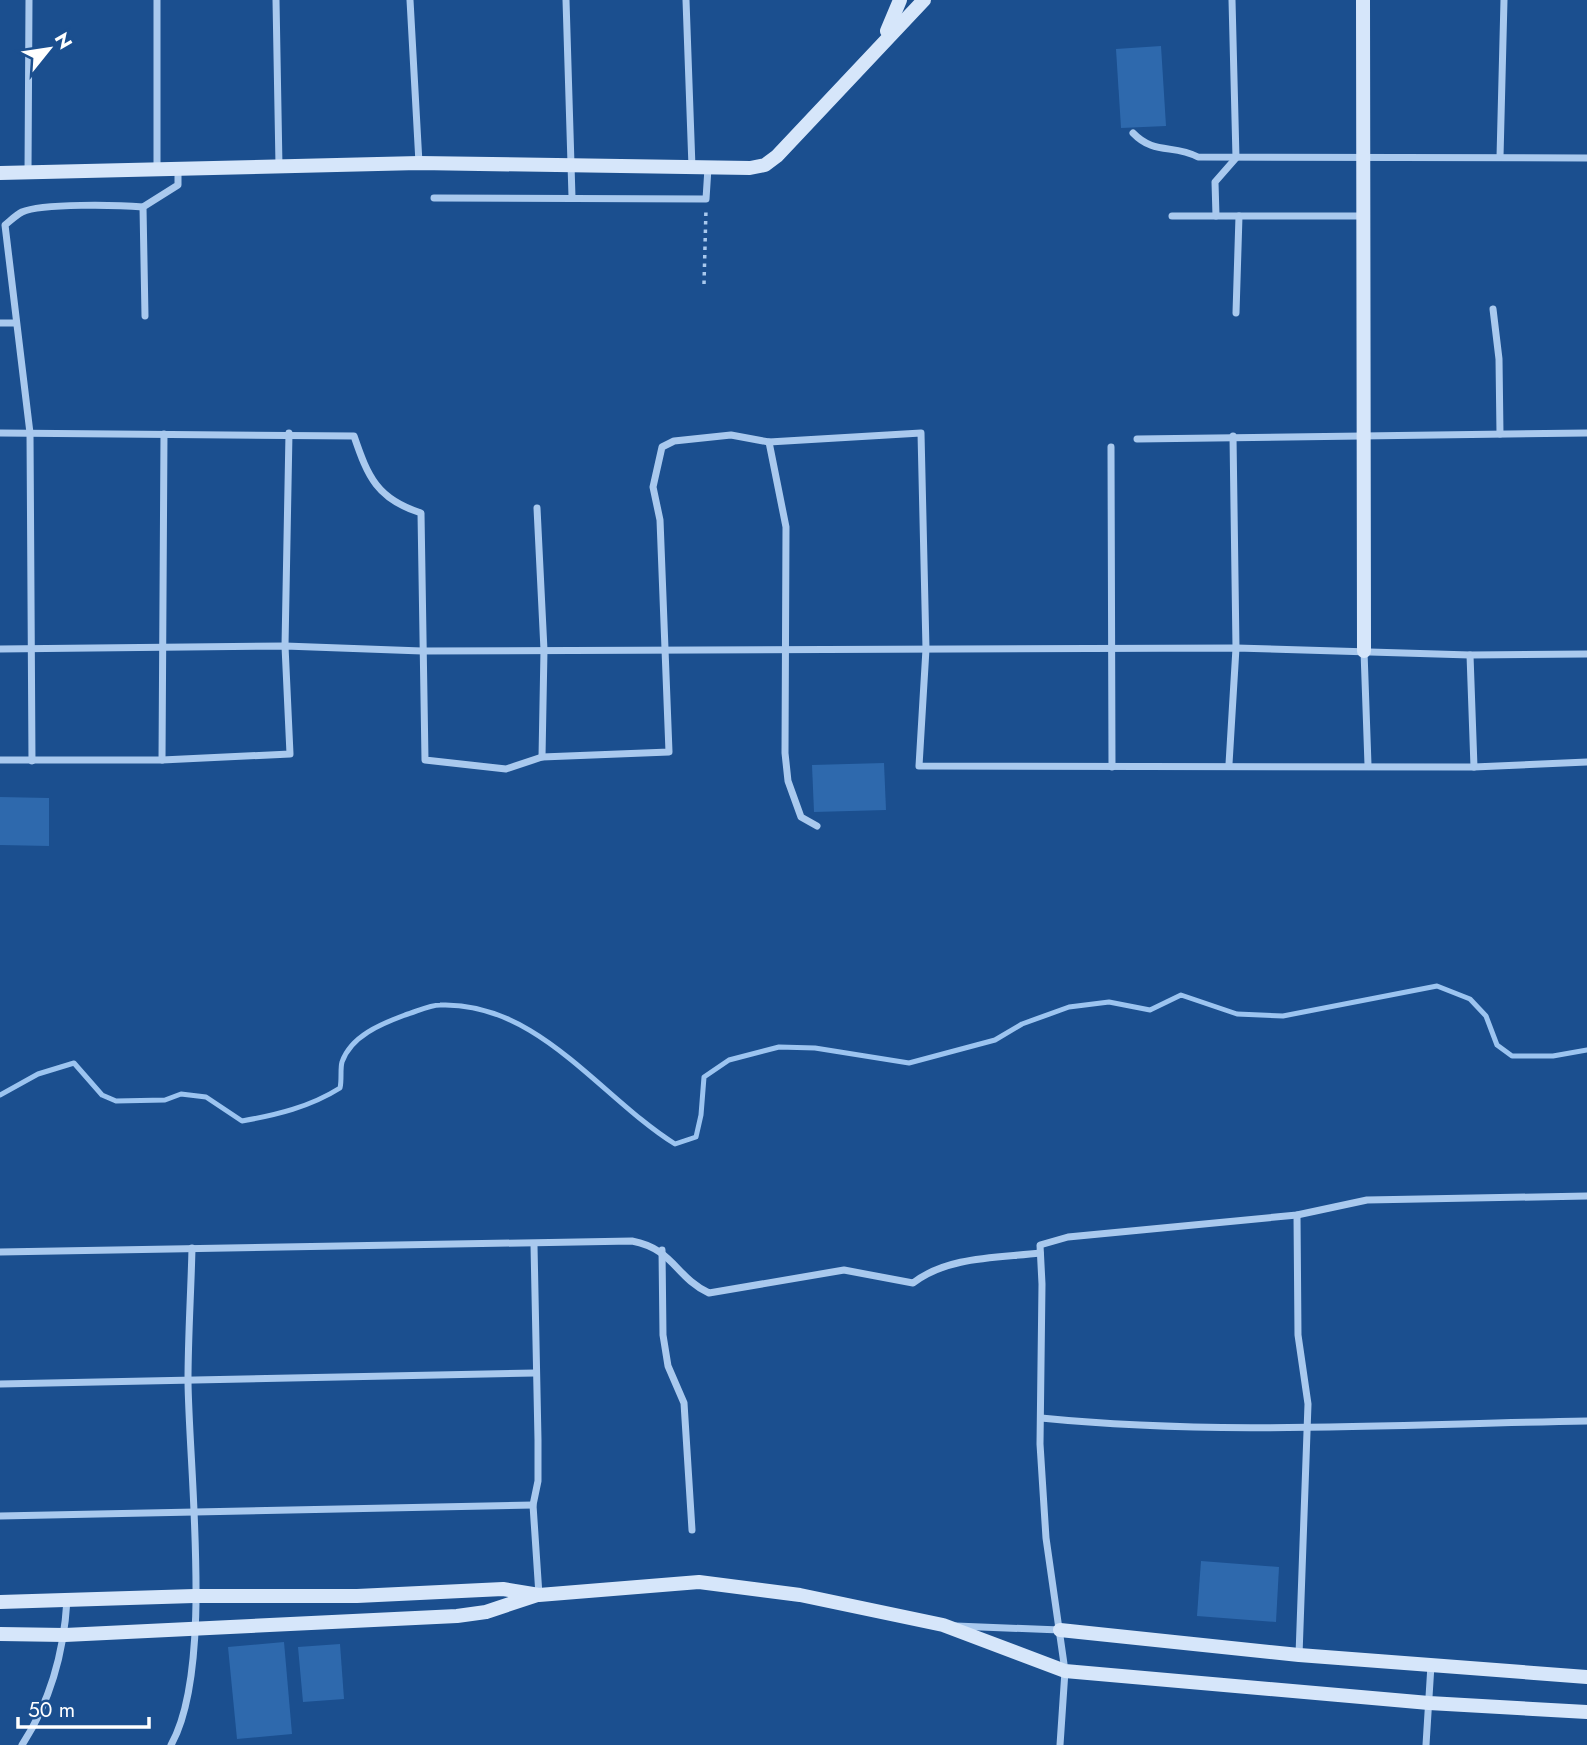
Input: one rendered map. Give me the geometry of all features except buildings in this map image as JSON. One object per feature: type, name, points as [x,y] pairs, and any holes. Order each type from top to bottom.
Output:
[{"type":"street","points":[[28,172],[29,0]]},
{"type":"street","points":[[157,0],[157,171]]},
{"type":"street","points":[[276,0],[279,166]]},
{"type":"street","points":[[410,0],[419,163]]},
{"type":"street","points":[[566,0],[572,197]]},
{"type":"street","points":[[686,0],[692,168]]},
{"type":"street","points":[[884,39],[900,0]]},
{"type":"street","points":[[0,173],[178,171],[419,163],[750,168],[765,164],[777,156],[884,39],[924,0]]},
{"type":"street","points":[[1216,216],[1215,182],[1236,158],[1232,0]]},
{"type":"street","points":[[1363,0],[1364,651],[1367,765]]},
{"type":"street","points":[[1500,157],[1504,0]]},
{"type":"street","points":[[1133,133],[1152,148],[1185,150],[1198,157],[1363,155],[1587,158]]},
{"type":"street","points":[[434,198],[706,199],[708,168]]},
{"type":"street","points":[[32,761],[30,433],[2,228],[22,212],[35,208],[102,204],[143,207],[178,185],[178,171]]},
{"type":"street","points":[[143,207],[145,316]]},
{"type":"street","points":[[1172,216],[1364,216]]},
{"type":"street","points":[[1236,313],[1239,216]]},
{"type":"street","points":[[1493,309],[1499,359],[1500,434]]},
{"type":"street","points":[[0,323],[16,323]]},
{"type":"street","points":[[0,433],[289,433],[354,436],[377,488],[399,504],[421,513],[425,760],[506,769],[542,757],[669,751],[660,520],[653,488],[662,447],[674,441],[731,435],[769,442],[921,433],[926,649],[919,766],[1474,766],[1587,762]]},
{"type":"street","points":[[0,760],[162,760],[289,754],[285,646],[289,433]]},
{"type":"street","points":[[1137,439],[1587,433]]},
{"type":"street","points":[[162,760],[164,434]]},
{"type":"street","points":[[1229,764],[1236,648],[1233,436]]},
{"type":"street","points":[[769,442],[786,527],[788,650],[785,720],[788,781],[801,817],[817,826]]},
{"type":"street","points":[[1111,447],[1112,766]]},
{"type":"street","points":[[537,508],[544,650],[542,757]]},
{"type":"street","points":[[0,649],[285,646],[422,651],[1236,648],[1470,655],[1587,654]]},
{"type":"street","points":[[1470,655],[1474,766]]},
{"type":"street","points":[[1060,1745],[1065,1671],[1046,1538],[1041,1418],[1040,1245],[1068,1237],[1297,1215],[1367,1200],[1587,1196]]},
{"type":"street","points":[[1297,1215],[1298,1335],[1308,1404],[1299,1656]]},
{"type":"street","points":[[0,1252],[534,1245],[632,1241],[662,1250],[693,1285],[709,1293],[844,1270],[913,1283],[939,1268],[985,1258],[1040,1253]]},
{"type":"street","points":[[534,1245],[538,1481],[533,1505],[539,1595]]},
{"type":"street","points":[[171,1745],[182,1726],[189,1690],[194,1629],[188,1381],[192,1248]]},
{"type":"street","points":[[662,1250],[663,1335],[668,1366],[684,1403],[692,1530]]},
{"type":"street","points":[[0,1384],[535,1373]]},
{"type":"street","points":[[1041,1418],[1109,1425],[1587,1421]]},
{"type":"street","points":[[0,1516],[533,1505]]},
{"type":"street","points":[[0,1634],[65,1635],[457,1616],[486,1612],[539,1595],[699,1582],[800,1595],[943,1625],[1065,1671],[1429,1703],[1587,1712]]},
{"type":"street","points":[[0,1602],[194,1596],[357,1596],[503,1589],[539,1595]]},
{"type":"street","points":[[22,1745],[48,1694],[65,1635],[67,1600]]},
{"type":"street","points":[[943,1625],[1060,1630],[1299,1656],[1587,1677]]},
{"type":"street","points":[[1426,1745],[1431,1665]]},
{"type":"path","points":[[704,284],[706,199]]},
{"type":"shaded area","points":[[1161,46],[1166,126],[1121,128],[1116,49]]},
{"type":"shaded area","points":[[884,763],[886,810],[814,812],[812,765]]},
{"type":"shaded area","points":[[0,797],[49,798],[49,846],[0,845]]},
{"type":"shaded area","points":[[1201,1561],[1279,1567],[1276,1622],[1197,1616]]},
{"type":"shaded area","points":[[284,1642],[292,1734],[237,1739],[228,1647]]},
{"type":"shaded area","points":[[340,1644],[344,1699],[303,1702],[298,1647]]},
{"type":"waterway","points":[[0,1095],[38,1074],[74,1063],[102,1095],[116,1101],[165,1100],[181,1094],[206,1097],[242,1121],[255,1119],[305,1105],[329,1095],[340,1088],[342,1062],[346,1053],[360,1038],[396,1019],[440,1005],[475,1008],[507,1019],[537,1035],[675,1144],[696,1137],[704,1077],[729,1060],[779,1047],[815,1048],[909,1063],[995,1040],[1022,1024],[1069,1007],[1109,1002],[1150,1010],[1181,995],[1237,1014],[1283,1016],[1437,986],[1470,999],[1486,1016],[1497,1045],[1512,1056],[1553,1056],[1587,1050]]}]
